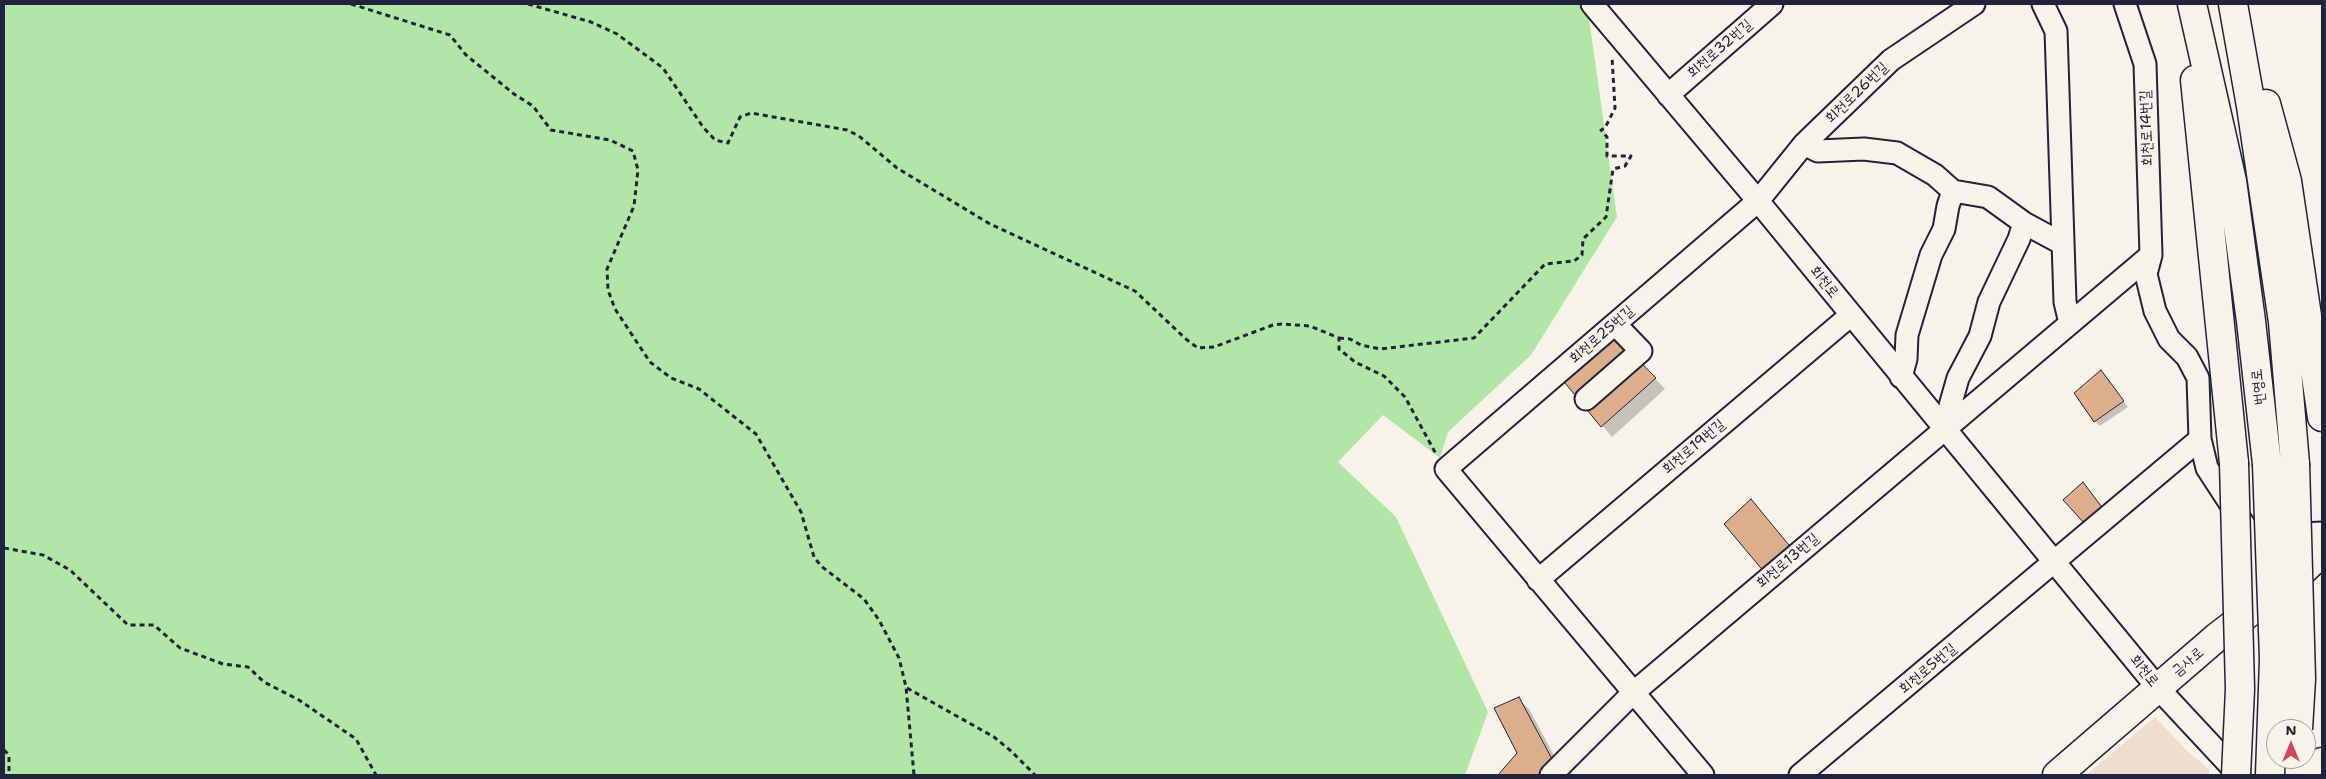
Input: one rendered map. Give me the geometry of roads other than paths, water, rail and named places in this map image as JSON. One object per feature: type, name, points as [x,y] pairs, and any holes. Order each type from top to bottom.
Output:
[{"type":"main road","points":[[2188,4],[2234,463],[2240,688],[2238,775]]},
{"type":"main road","name":"번영로","points":[[2192,4],[2232,181],[2251,321],[2267,464],[2274,659],[2270,775]]},
{"type":"main road","name":"번영로","points":[[2233,4],[2251,106],[2283,322],[2295,464],[2300,669],[2298,719]]},
{"type":"main road","points":[[2237,4],[2287,181],[2322,417]]},
{"type":"main road","name":"금사로","points":[[2057,775],[2157,687],[2297,576],[2322,552]]},
{"type":"main road","points":[[2308,775],[2322,762]]},
{"type":"street","name":"회천로","points":[[1592,4],[1758,201],[1901,377],[1948,426],[2157,687],[2238,775]]},
{"type":"street","name":"회천로32번길","points":[[1668,95],[1772,4]]},
{"type":"street","name":"회천로26번길","points":[[1758,201],[1804,144],[1891,60],[1974,4]]},
{"type":"street","points":[[2043,4],[2056,31],[2065,302],[2070,323]]},
{"type":"street","name":"회천로14번길","points":[[2125,4],[2145,64],[2151,255],[2146,274],[2155,311],[2168,340],[2187,358],[2198,378],[2200,439],[2207,468],[2252,537]]},
{"type":"street","points":[[1804,144],[1818,151],[1864,150],[1897,153],[1934,175],[1953,191],[1988,197],[2024,222],[2063,244]]},
{"type":"street","points":[[1901,377],[1906,359],[1907,335],[1931,255],[1944,229],[1953,191]]},
{"type":"street","name":"회천로25번길","points":[[1538,580],[1446,469],[1758,201]]},
{"type":"street","points":[[1948,426],[1950,406],[1958,378],[1980,336],[1989,302],[2020,239],[2024,222]]},
{"type":"street","points":[[1948,426],[2151,255]]},
{"type":"street","name":"회천로19번길","points":[[1538,580],[1851,315]]},
{"type":"street","points":[[1586,399],[1640,351],[1615,324]]},
{"type":"street","name":"회천로13번길","points":[[1551,775],[1633,693],[1948,426]]},
{"type":"street","points":[[2056,562],[2200,439]]},
{"type":"street","points":[[2257,607],[2252,537],[2322,533]]},
{"type":"street","name":"회천로5번길","points":[[1800,775],[2056,562]]},
{"type":"street","points":[[1538,580],[1703,775]]}]
